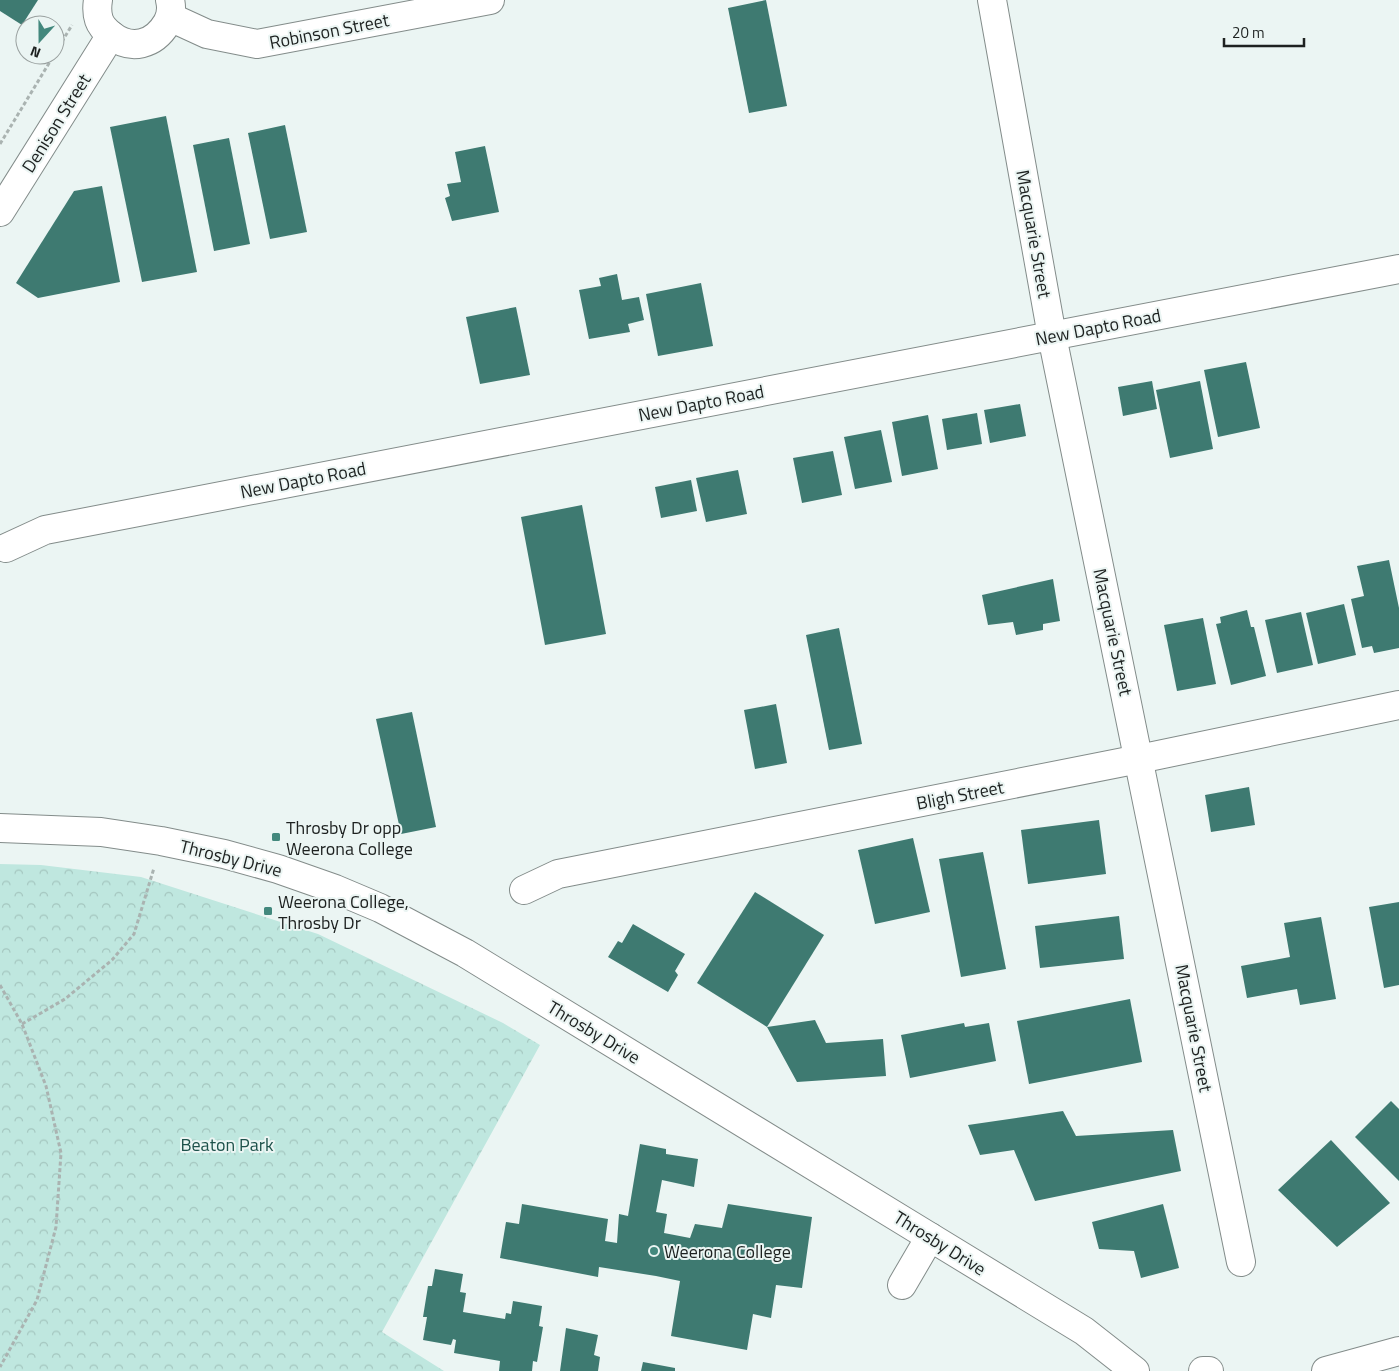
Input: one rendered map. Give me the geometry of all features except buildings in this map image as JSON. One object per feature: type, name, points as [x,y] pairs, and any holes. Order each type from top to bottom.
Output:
[{"type":"street","points":[[98,0],[99,20],[105,31],[118,41],[130,44],[151,40],[161,32],[170,9]]},
{"type":"street","name":"Robinson Street","points":[[170,9],[208,34],[257,44],[490,0]]},
{"type":"street","name":"Macquarie Street","points":[[992,0],[1052,336],[1241,1262]]},
{"type":"street","name":"Denison Street","points":[[0,212],[111,35]]},
{"type":"street","name":"New Dapto Road","points":[[6,548],[45,530],[1399,269]]},
{"type":"street","name":"Bligh Street","points":[[524,890],[558,874],[1139,760],[1399,705]]},
{"type":"street","name":"Throsby Drive","points":[[0,828],[101,832],[161,841],[224,854],[278,869],[335,889],[380,908],[465,953],[930,1236],[1084,1332],[1135,1371]]},
{"type":"street","points":[[902,1285],[930,1236]]},
{"type":"street","points":[[1326,1371],[1399,1351]]},
{"type":"street","points":[[1380,1371],[1399,1355]]},
{"type":"street","points":[[1203,1371],[1209,1371]]},
{"type":"path","points":[[65,36],[74,21]]},
{"type":"path","points":[[0,144],[47,65]]},
{"type":"path","points":[[22,1024],[65,999],[112,960],[134,934],[161,841]]},
{"type":"path","points":[[0,985],[22,1024],[46,1086],[61,1153],[56,1227],[37,1300],[0,1367]]},
{"type":"green space","name":"Beaton Park","points":[[0,864],[41,865],[141,877],[318,934],[503,1023],[540,1045],[382,1332],[444,1371],[0,1371]]},
{"type":"place","name":"Throsby Dr opp Weerona College","points":[[276,837]]},
{"type":"place","name":"Weerona College, Throsby Dr","points":[[268,911]]},
{"type":"place","name":"Weerona College","points":[[654,1251]]}]
